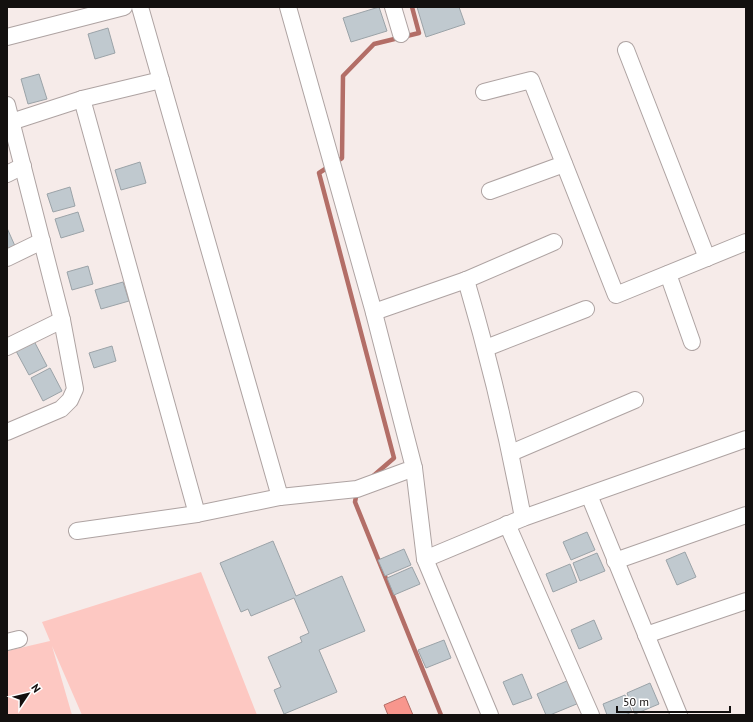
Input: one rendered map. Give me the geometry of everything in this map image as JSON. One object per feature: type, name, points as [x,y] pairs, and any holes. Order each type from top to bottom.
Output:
[{"type":"street","points":[[7,37],[124,7]]},
{"type":"street","points":[[140,7],[280,497]]},
{"type":"street","points":[[288,7],[374,312],[414,468],[425,560],[490,715]]},
{"type":"street","points":[[393,7],[401,34]]},
{"type":"street","points":[[626,50],[707,258]]},
{"type":"street","points":[[11,122],[82,99],[161,80]]},
{"type":"street","points":[[484,92],[531,80],[616,295],[746,242]]},
{"type":"street","points":[[82,99],[197,514]]},
{"type":"street","points":[[7,105],[62,320],[74,389],[70,400],[61,409],[7,432]]},
{"type":"street","points":[[490,191],[564,164]]},
{"type":"street","points":[[7,174],[23,166]]},
{"type":"street","points":[[7,258],[42,241]]},
{"type":"street","points":[[374,312],[466,280],[554,242]]},
{"type":"street","points":[[668,274],[692,342]]},
{"type":"street","points":[[466,280],[486,348],[511,452],[523,518]]},
{"type":"street","points":[[486,348],[586,309]]},
{"type":"street","points":[[7,346],[62,320]]},
{"type":"street","points":[[511,452],[635,400]]},
{"type":"street","points":[[425,560],[506,524],[746,440]]},
{"type":"street","points":[[77,531],[197,514],[280,497],[357,489],[414,468]]},
{"type":"street","points":[[589,495],[679,715]]},
{"type":"street","points":[[615,561],[746,515]]},
{"type":"street","points":[[506,524],[591,715]]},
{"type":"street","points":[[646,635],[746,601]]},
{"type":"shaded area","points":[[201,572],[257,715],[82,715],[52,646],[72,715],[7,715],[7,651],[50,641],[42,622]]},
{"type":"shaded area","points":[[405,696],[413,715],[388,715],[384,705]]},
{"type":"building","points":[[379,7],[387,31],[351,42],[343,18]]},
{"type":"building","points":[[417,7],[459,7],[465,24],[426,37]]},
{"type":"building","points":[[108,28],[115,53],[95,59],[88,34]]},
{"type":"building","points":[[39,74],[47,99],[28,104],[21,79]]},
{"type":"building","points":[[140,162],[146,183],[121,190],[115,170]]},
{"type":"building","points":[[70,187],[75,206],[53,212],[47,194]]},
{"type":"building","points":[[78,212],[84,231],[61,238],[55,219]]},
{"type":"building","points":[[7,228],[15,246],[7,250]]},
{"type":"building","points":[[88,266],[93,284],[72,290],[67,272]]},
{"type":"building","points":[[123,282],[129,301],[101,309],[95,290]]},
{"type":"building","points":[[34,341],[47,366],[29,375],[16,351]]},
{"type":"building","points":[[112,346],[116,361],[94,368],[89,353]]},
{"type":"building","points":[[50,368],[62,391],[43,401],[31,378]]},
{"type":"building","points":[[587,532],[595,550],[571,560],[563,542]]},
{"type":"building","points":[[273,541],[296,596],[342,576],[365,631],[319,650],[337,692],[284,714],[274,690],[281,687],[268,657],[302,642],[300,637],[309,633],[294,598],[251,616],[248,609],[241,612],[220,563]]},
{"type":"building","points":[[404,549],[411,565],[385,576],[378,560]]},
{"type":"building","points":[[685,552],[696,577],[677,585],[666,560]]},
{"type":"building","points":[[597,553],[605,571],[580,581],[573,563]]},
{"type":"building","points":[[570,564],[577,582],[553,592],[546,574]]},
{"type":"building","points":[[412,567],[420,584],[394,595],[387,578]]},
{"type":"building","points":[[594,620],[602,639],[579,649],[571,630]]},
{"type":"building","points":[[444,640],[451,658],[426,668],[418,650]]},
{"type":"building","points":[[522,674],[532,698],[513,705],[503,682]]},
{"type":"building","points":[[569,680],[579,703],[550,715],[546,715],[537,694]]},
{"type":"building","points":[[650,683],[659,704],[635,714],[627,693]]},
{"type":"building","points":[[625,695],[632,712],[625,715],[607,715],[603,704]]},
{"type":"waterway","points":[[372,477],[394,458],[319,173],[342,158],[343,76],[374,44],[419,33],[412,7]]},
{"type":"waterway","points":[[357,491],[355,502],[441,715]]}]
